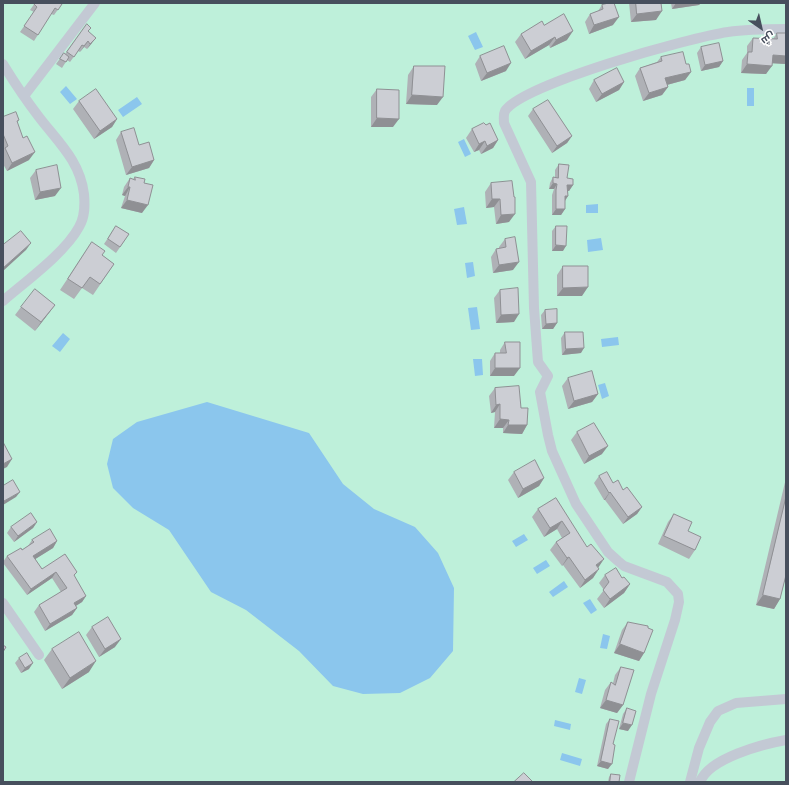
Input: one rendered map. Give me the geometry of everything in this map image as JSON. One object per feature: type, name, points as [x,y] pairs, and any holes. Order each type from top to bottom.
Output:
[{"type":"street","points":[[24,96],[95,3]]},
{"type":"street","points":[[629,782],[651,694],[675,620],[679,602],[678,594],[668,582],[624,566],[608,552],[576,504],[552,451],[540,392],[548,376],[538,362],[537,355],[534,308],[531,182],[504,123],[504,114],[509,107],[539,90],[640,54],[706,36],[729,32],[759,28],[786,29]]},
{"type":"street","points":[[3,64],[24,96],[69,153],[83,186],[85,206],[80,226],[72,237],[31,277],[3,301]]},
{"type":"street","points":[[3,603],[39,655]]},
{"type":"street","points":[[690,782],[700,748],[710,722],[718,711],[736,703],[786,699]]},
{"type":"street","points":[[700,782],[709,769],[727,759],[745,751],[786,740]]},
{"type":"green space","points":[[3,3],[786,3],[786,782],[3,782]]},
{"type":"water","points":[[476,32],[483,47],[475,50],[468,36]]},
{"type":"water","points":[[66,86],[77,99],[70,104],[60,92]]},
{"type":"water","points":[[747,88],[754,88],[754,106],[747,106]]},
{"type":"water","points":[[137,97],[142,104],[123,117],[118,110]]},
{"type":"water","points":[[464,139],[471,154],[465,157],[458,142]]},
{"type":"water","points":[[598,204],[598,213],[586,213],[586,205]]},
{"type":"water","points":[[464,207],[467,224],[457,225],[454,209]]},
{"type":"water","points":[[601,238],[603,250],[588,252],[587,240]]},
{"type":"water","points":[[473,262],[475,276],[467,278],[465,263]]},
{"type":"water","points":[[477,307],[480,329],[471,330],[468,308]]},
{"type":"water","points":[[63,333],[70,339],[60,352],[52,346]]},
{"type":"water","points":[[618,337],[619,345],[602,347],[601,339]]},
{"type":"water","points":[[473,359],[482,359],[483,375],[475,376]]},
{"type":"water","points":[[605,383],[609,396],[602,399],[598,385]]},
{"type":"water","points":[[207,402],[309,433],[343,484],[374,509],[415,527],[438,553],[454,588],[453,651],[430,678],[400,693],[363,694],[333,686],[299,651],[246,610],[211,592],[169,530],[133,508],[113,488],[107,464],[113,439],[137,422]]},
{"type":"water","points":[[524,534],[528,540],[516,547],[512,541]]},
{"type":"water","points":[[546,560],[550,566],[537,574],[533,568]]},
{"type":"water","points":[[564,581],[568,587],[553,597],[549,592]]},
{"type":"water","points":[[590,599],[597,610],[591,614],[583,603]]},
{"type":"water","points":[[603,634],[610,636],[607,649],[600,648]]},
{"type":"water","points":[[579,678],[586,680],[582,694],[575,692]]},
{"type":"water","points":[[555,720],[571,724],[570,730],[554,726]]},
{"type":"water","points":[[562,753],[582,759],[580,766],[560,760]]},
{"type":"building","points":[[614,3],[619,17],[594,25],[590,14],[603,9],[602,5]]},
{"type":"building","points":[[636,3],[661,3],[662,11],[637,14]]},
{"type":"building","points":[[34,4],[62,4],[58,10],[55,8],[38,35],[24,26],[37,7]]},
{"type":"building","points":[[564,14],[573,31],[556,40],[555,37],[531,51],[521,34],[542,21],[544,25]]},
{"type":"building","points":[[87,24],[91,28],[88,31],[96,38],[90,44],[88,41],[84,46],[82,45],[74,57],[67,52]]},
{"type":"building","points":[[777,33],[786,33],[786,56],[773,55],[772,66],[747,64],[748,52],[752,52],[753,38],[777,39]]},
{"type":"building","points":[[719,43],[723,61],[705,65],[701,47]]},
{"type":"building","points":[[504,46],[511,63],[487,73],[480,56]]},
{"type":"building","points":[[683,52],[686,64],[689,64],[691,72],[665,78],[668,87],[649,93],[640,68],[662,61],[661,57]]},
{"type":"building","points":[[64,53],[69,57],[66,62],[60,59]]},
{"type":"building","points":[[414,66],[445,66],[443,97],[412,95]]},
{"type":"building","points":[[617,68],[624,82],[602,94],[594,80]]},
{"type":"building","points":[[96,89],[117,119],[100,131],[79,101]]},
{"type":"building","points":[[377,89],[399,90],[399,119],[377,118]]},
{"type":"building","points":[[548,100],[572,136],[557,146],[533,109]]},
{"type":"building","points":[[16,112],[19,120],[17,121],[23,138],[27,136],[35,152],[12,163],[5,148],[8,146],[3,134],[3,117]]},
{"type":"building","points":[[484,123],[486,125],[490,123],[498,140],[487,146],[485,141],[479,144],[472,129]]},
{"type":"building","points":[[134,128],[139,145],[149,142],[154,160],[132,167],[121,132]]},
{"type":"building","points":[[559,164],[569,165],[567,178],[573,179],[573,185],[567,185],[568,196],[565,196],[565,209],[556,209],[557,184],[553,183],[553,177],[558,178]]},
{"type":"building","points":[[57,165],[61,188],[40,192],[36,170]]},
{"type":"building","points":[[135,177],[145,179],[144,183],[153,185],[148,205],[127,200],[130,187],[128,187],[130,178],[135,180]]},
{"type":"building","points":[[512,181],[515,197],[515,214],[501,215],[500,199],[492,199],[491,183]]},
{"type":"building","points":[[116,226],[129,234],[120,247],[108,239]]},
{"type":"building","points":[[556,226],[567,226],[566,246],[556,245]]},
{"type":"building","points":[[21,231],[31,243],[3,268],[3,245]]},
{"type":"building","points":[[515,237],[519,262],[499,265],[496,249],[506,247],[505,239]]},
{"type":"building","points":[[92,242],[105,251],[102,255],[114,264],[100,284],[90,277],[82,288],[68,279]]},
{"type":"building","points":[[563,266],[588,266],[588,287],[563,288]]},
{"type":"building","points":[[518,288],[519,314],[501,315],[500,290]]},
{"type":"building","points":[[35,289],[55,305],[41,322],[21,307]]},
{"type":"building","points":[[557,309],[557,323],[546,324],[545,310]]},
{"type":"building","points":[[565,332],[583,332],[584,348],[566,349]]},
{"type":"building","points":[[505,342],[520,342],[520,368],[495,368],[495,353],[506,353]]},
{"type":"building","points":[[592,371],[598,394],[574,401],[568,378]]},
{"type":"building","points":[[519,386],[521,408],[528,408],[527,425],[508,425],[509,420],[500,419],[500,404],[496,405],[495,388]]},
{"type":"building","points":[[594,423],[608,446],[589,456],[577,432]]},
{"type":"building","points":[[3,442],[12,459],[3,464]]},
{"type":"building","points":[[535,460],[544,478],[523,489],[514,472]]},
{"type":"building","points":[[607,472],[613,483],[618,480],[623,490],[627,487],[642,507],[628,517],[610,492],[609,493],[599,476]]},
{"type":"building","points":[[13,480],[20,492],[4,501],[3,486]]},
{"type":"building","points":[[786,497],[786,575],[780,599],[763,595]]},
{"type":"building","points":[[556,498],[587,547],[591,544],[604,559],[596,565],[599,569],[585,580],[569,557],[567,558],[556,542],[570,533],[562,521],[550,528],[538,509]]},
{"type":"building","points":[[31,513],[37,522],[18,536],[11,527]]},
{"type":"building","points":[[674,514],[692,522],[688,531],[701,537],[695,550],[664,536]]},
{"type":"building","points":[[50,529],[57,541],[33,556],[42,569],[65,554],[77,572],[74,575],[86,596],[74,603],[77,608],[50,624],[39,605],[67,588],[56,572],[31,589],[7,556],[21,548],[22,550],[34,542],[32,540]]},
{"type":"building","points":[[616,568],[622,578],[624,577],[630,584],[610,599],[603,590],[609,582],[605,575]]},
{"type":"building","points":[[108,617],[121,639],[105,649],[92,627]]},
{"type":"building","points":[[628,622],[648,626],[648,628],[653,630],[644,653],[620,644]]},
{"type":"building","points":[[79,632],[96,661],[70,678],[52,649]]},
{"type":"building","points":[[3,645],[6,647],[3,652]]},
{"type":"building","points":[[27,653],[33,663],[25,668],[19,658]]},
{"type":"building","points":[[621,667],[634,670],[623,705],[606,700],[611,682],[615,685]]},
{"type":"building","points":[[627,708],[636,711],[632,725],[623,723]]},
{"type":"building","points":[[610,719],[619,721],[613,744],[615,745],[612,764],[601,761]]},
{"type":"building","points":[[524,773],[533,782],[514,782]]},
{"type":"building","points":[[611,774],[620,775],[619,782],[610,782]]}]
